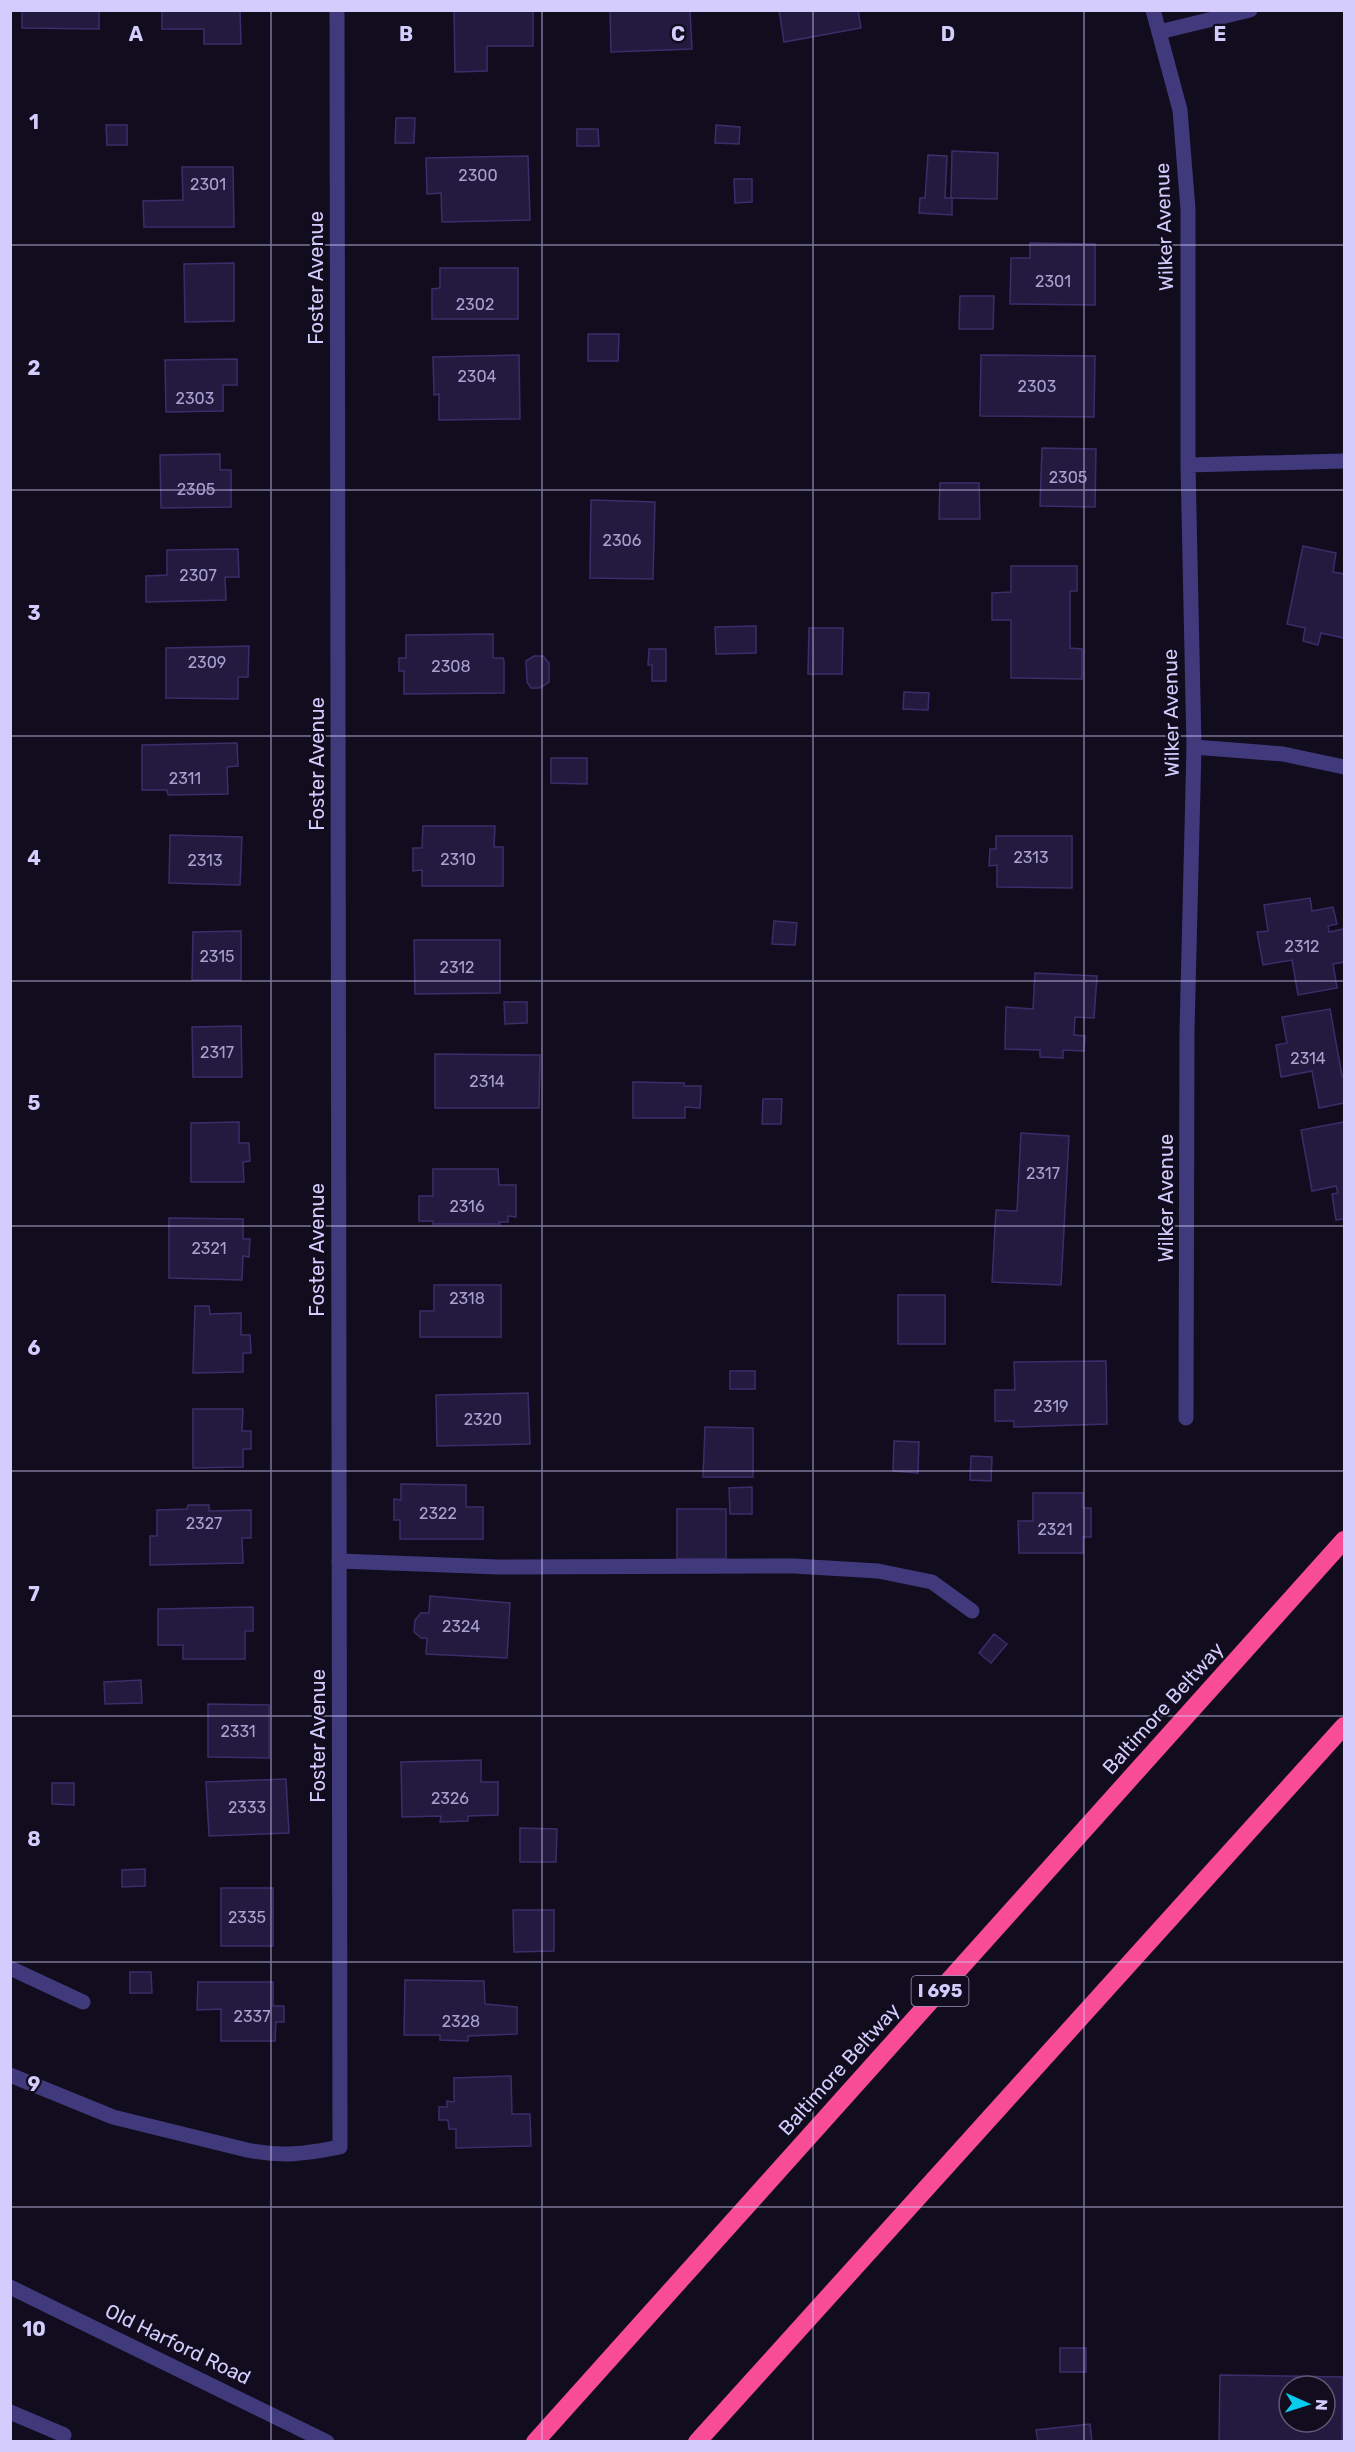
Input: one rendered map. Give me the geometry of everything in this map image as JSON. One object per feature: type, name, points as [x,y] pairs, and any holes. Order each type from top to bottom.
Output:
[{"type":"highway","name":"Baltimore Beltway","points":[[535,2442],[1344,1540]]},
{"type":"highway","points":[[697,2442],[1344,1726]]},
{"type":"street","name":"Foster Avenue","points":[[10,2075],[113,2117],[247,2150],[269,2154],[300,2155],[340,2146],[337,10]]},
{"type":"street","name":"Wilker Avenue","points":[[1153,10],[1180,110],[1188,209],[1188,465],[1194,747],[1187,1031],[1186,1418]]},
{"type":"street","points":[[1159,32],[1250,10]]},
{"type":"street","points":[[1188,465],[1344,461]]},
{"type":"street","points":[[1194,747],[1283,754],[1344,767]]},
{"type":"street","points":[[339,1561],[498,1568],[794,1566],[878,1571],[932,1582],[972,1611]]},
{"type":"street","points":[[10,1968],[83,2002]]},
{"type":"street","name":"Old Harford Road","points":[[10,2287],[327,2442]]},
{"type":"street","points":[[10,2412],[64,2435]]},
{"type":"building","points":[[22,10],[99,10],[99,29],[22,28]]},
{"type":"building","points":[[162,10],[240,10],[241,44],[204,44],[204,29],[162,29]]},
{"type":"building","points":[[454,10],[533,10],[533,46],[487,46],[487,71],[455,72]]},
{"type":"building","points":[[610,10],[690,10],[692,49],[611,52]]},
{"type":"building","points":[[779,10],[858,10],[861,28],[784,42]]},
{"type":"building","points":[[396,118],[415,118],[414,143],[395,143]]},
{"type":"building","points":[[106,125],[127,125],[127,145],[107,145]]},
{"type":"building","points":[[716,125],[740,127],[739,144],[715,143]]},
{"type":"building","points":[[577,129],[598,129],[599,146],[577,146]]},
{"type":"building","points":[[952,151],[998,153],[997,199],[951,198]]},
{"type":"building","points":[[928,155],[947,156],[945,198],[952,198],[952,215],[919,213],[920,198],[925,198]]},
{"type":"building","points":[[528,156],[530,220],[442,222],[441,193],[427,194],[426,158]]},
{"type":"building","points":[[182,167],[233,167],[234,227],[144,227],[143,201],[183,200]]},
{"type":"building","points":[[734,179],[752,179],[752,202],[735,203]]},
{"type":"building","points":[[1030,243],[1095,244],[1095,305],[1010,304],[1011,258],[1030,258]]},
{"type":"building","points":[[234,263],[234,321],[185,322],[184,264]]},
{"type":"building","points":[[440,268],[518,268],[518,319],[432,319],[432,289],[440,288]]},
{"type":"building","points":[[960,296],[994,296],[993,329],[959,329]]},
{"type":"building","points":[[588,334],[619,334],[618,361],[588,361]]},
{"type":"building","points":[[519,355],[520,419],[439,420],[439,394],[434,395],[433,357]]},
{"type":"building","points":[[981,355],[1095,356],[1094,417],[980,416]]},
{"type":"building","points":[[237,359],[237,385],[223,385],[223,411],[166,412],[165,360]]},
{"type":"building","points":[[1042,448],[1096,449],[1095,507],[1040,506]]},
{"type":"building","points":[[220,454],[220,470],[231,470],[231,507],[161,508],[160,455]]},
{"type":"building","points":[[940,483],[979,483],[980,519],[939,519]]},
{"type":"building","points":[[591,500],[655,502],[653,579],[590,578]]},
{"type":"building","points":[[1303,546],[1336,553],[1333,572],[1344,574],[1344,638],[1321,633],[1318,645],[1303,641],[1305,628],[1287,624]]},
{"type":"building","points":[[238,549],[239,577],[225,577],[226,600],[146,602],[146,576],[167,575],[167,550]]},
{"type":"building","points":[[1011,566],[1077,566],[1077,591],[1070,591],[1070,648],[1082,649],[1082,679],[1011,678],[1011,620],[992,620],[992,593],[1011,592]]},
{"type":"building","points":[[756,626],[756,653],[716,654],[715,627]]},
{"type":"building","points":[[809,628],[843,628],[842,674],[808,674]]},
{"type":"building","points":[[493,634],[493,658],[503,658],[504,661],[504,693],[404,694],[404,671],[399,671],[399,658],[406,658],[406,635]]},
{"type":"building","points":[[249,646],[248,677],[238,677],[238,699],[166,698],[166,648]]},
{"type":"building","points":[[649,649],[666,649],[666,681],[652,681],[652,665],[648,665]]},
{"type":"building","points":[[534,656],[543,656],[549,663],[549,682],[540,688],[531,688],[527,682],[526,661]]},
{"type":"building","points":[[904,692],[929,693],[928,710],[903,709]]},
{"type":"building","points":[[237,743],[238,766],[227,767],[228,794],[168,795],[167,790],[142,790],[142,745]]},
{"type":"building","points":[[551,758],[587,758],[587,784],[551,783]]},
{"type":"building","points":[[423,826],[495,826],[494,847],[503,847],[503,886],[422,886],[422,870],[413,871],[413,848],[422,848]]},
{"type":"building","points":[[170,835],[242,837],[240,885],[169,883]]},
{"type":"building","points":[[996,836],[1072,836],[1072,888],[997,887],[997,865],[989,866],[990,849],[996,849]]},
{"type":"building","points":[[1310,898],[1312,911],[1333,907],[1337,924],[1328,926],[1329,932],[1344,929],[1344,962],[1333,964],[1337,988],[1298,995],[1292,960],[1263,965],[1257,932],[1268,931],[1264,905]]},
{"type":"building","points":[[774,921],[797,923],[795,945],[772,944]]},
{"type":"building","points":[[241,931],[241,980],[192,980],[193,932]]},
{"type":"building","points":[[414,940],[500,940],[500,993],[415,994]]},
{"type":"building","points":[[1035,973],[1097,976],[1094,1018],[1075,1017],[1074,1035],[1085,1036],[1084,1051],[1063,1050],[1063,1058],[1040,1057],[1040,1050],[1005,1049],[1006,1007],[1033,1009]]},
{"type":"building","points":[[504,1002],[527,1002],[527,1023],[505,1024]]},
{"type":"building","points":[[1330,1009],[1342,1076],[1344,1076],[1344,1103],[1319,1108],[1312,1071],[1281,1077],[1276,1045],[1287,1043],[1282,1017]]},
{"type":"building","points":[[241,1026],[242,1077],[193,1077],[192,1027]]},
{"type":"building","points":[[435,1054],[540,1055],[539,1108],[435,1108]]},
{"type":"building","points":[[633,1082],[684,1083],[684,1086],[701,1086],[700,1108],[685,1107],[685,1118],[633,1118]]},
{"type":"building","points":[[763,1099],[782,1099],[781,1124],[762,1124]]},
{"type":"building","points":[[239,1122],[239,1143],[249,1143],[250,1161],[243,1162],[244,1182],[191,1182],[191,1123]]},
{"type":"building","points":[[1344,1122],[1344,1219],[1336,1220],[1332,1194],[1338,1193],[1336,1186],[1312,1191],[1301,1130]]},
{"type":"building","points":[[1021,1133],[1069,1136],[1061,1285],[992,1282],[996,1210],[1017,1211]]},
{"type":"building","points":[[433,1169],[498,1169],[499,1185],[516,1185],[516,1217],[508,1216],[508,1222],[499,1222],[500,1224],[433,1224],[433,1221],[419,1221],[419,1196],[433,1196]]},
{"type":"building","points":[[169,1218],[243,1219],[243,1239],[250,1239],[249,1257],[243,1256],[242,1280],[169,1278]]},
{"type":"building","points":[[434,1285],[501,1285],[501,1337],[420,1337],[420,1311],[434,1311]]},
{"type":"building","points":[[898,1295],[945,1295],[945,1344],[898,1344]]},
{"type":"building","points":[[195,1306],[209,1306],[210,1314],[241,1313],[241,1335],[250,1335],[251,1353],[243,1353],[243,1372],[193,1373]]},
{"type":"building","points":[[1106,1361],[1107,1424],[1014,1427],[1014,1421],[995,1421],[995,1390],[1015,1390],[1014,1362]]},
{"type":"building","points":[[730,1371],[755,1371],[755,1389],[730,1389]]},
{"type":"building","points":[[528,1393],[530,1444],[437,1446],[436,1395]]},
{"type":"building","points":[[193,1409],[243,1409],[242,1431],[251,1431],[251,1449],[243,1449],[243,1467],[193,1468]]},
{"type":"building","points":[[705,1427],[753,1428],[753,1477],[703,1477]]},
{"type":"building","points":[[894,1441],[919,1442],[918,1473],[893,1471]]},
{"type":"building","points":[[971,1456],[992,1457],[991,1481],[970,1480]]},
{"type":"building","points":[[401,1484],[466,1485],[466,1507],[483,1507],[483,1539],[400,1539],[400,1520],[394,1520],[394,1499],[401,1500]]},
{"type":"building","points":[[752,1487],[752,1514],[730,1514],[729,1488]]},
{"type":"building","points":[[1033,1493],[1083,1493],[1083,1508],[1091,1508],[1091,1537],[1083,1537],[1083,1553],[1019,1553],[1018,1521],[1033,1521]]},
{"type":"building","points":[[188,1505],[209,1505],[209,1511],[251,1510],[251,1538],[242,1538],[243,1563],[150,1565],[150,1536],[157,1536],[157,1510],[187,1509]]},
{"type":"building","points":[[677,1509],[726,1509],[726,1559],[677,1559]]},
{"type":"building","points":[[430,1596],[510,1603],[507,1658],[426,1654],[427,1638],[421,1638],[414,1632],[415,1620],[421,1613],[429,1613]]},
{"type":"building","points":[[253,1607],[253,1631],[245,1631],[245,1659],[183,1659],[183,1645],[158,1645],[158,1609]]},
{"type":"building","points":[[994,1634],[1007,1644],[991,1663],[979,1653]]},
{"type":"building","points":[[141,1680],[142,1703],[105,1704],[104,1682]]},
{"type":"building","points":[[208,1704],[269,1705],[269,1758],[208,1757]]},
{"type":"building","points":[[481,1760],[481,1782],[498,1782],[498,1815],[468,1816],[468,1821],[440,1822],[441,1816],[402,1817],[401,1762]]},
{"type":"building","points":[[286,1779],[289,1833],[209,1836],[206,1782]]},
{"type":"building","points":[[52,1783],[74,1783],[74,1805],[52,1804]]},
{"type":"building","points":[[520,1828],[557,1829],[556,1862],[520,1862]]},
{"type":"building","points":[[145,1869],[145,1886],[122,1887],[122,1870]]},
{"type":"building","points":[[221,1888],[273,1888],[273,1946],[221,1946]]},
{"type":"building","points":[[513,1910],[554,1910],[554,1951],[514,1952]]},
{"type":"building","points":[[130,1972],[151,1972],[152,1993],[130,1993]]},
{"type":"building","points":[[405,1980],[484,1981],[485,2004],[517,2007],[517,2034],[468,2036],[468,2041],[440,2040],[440,2035],[404,2035]]},
{"type":"building","points":[[198,1982],[273,1982],[273,2006],[284,2006],[284,2022],[276,2022],[275,2041],[221,2041],[221,2009],[197,2010]]},
{"type":"building","points":[[511,2076],[512,2114],[530,2114],[531,2146],[456,2148],[456,2129],[449,2129],[448,2120],[439,2120],[439,2107],[447,2107],[447,2101],[454,2102],[454,2078]]},
{"type":"building","points":[[1060,2348],[1086,2348],[1086,2372],[1060,2372]]},
{"type":"building","points":[[1220,2375],[1277,2376],[1277,2434],[1337,2434],[1337,2377],[1343,2377],[1342,2442],[1219,2442]]},
{"type":"building","points":[[1090,2424],[1092,2442],[1038,2442],[1036,2430]]}]
